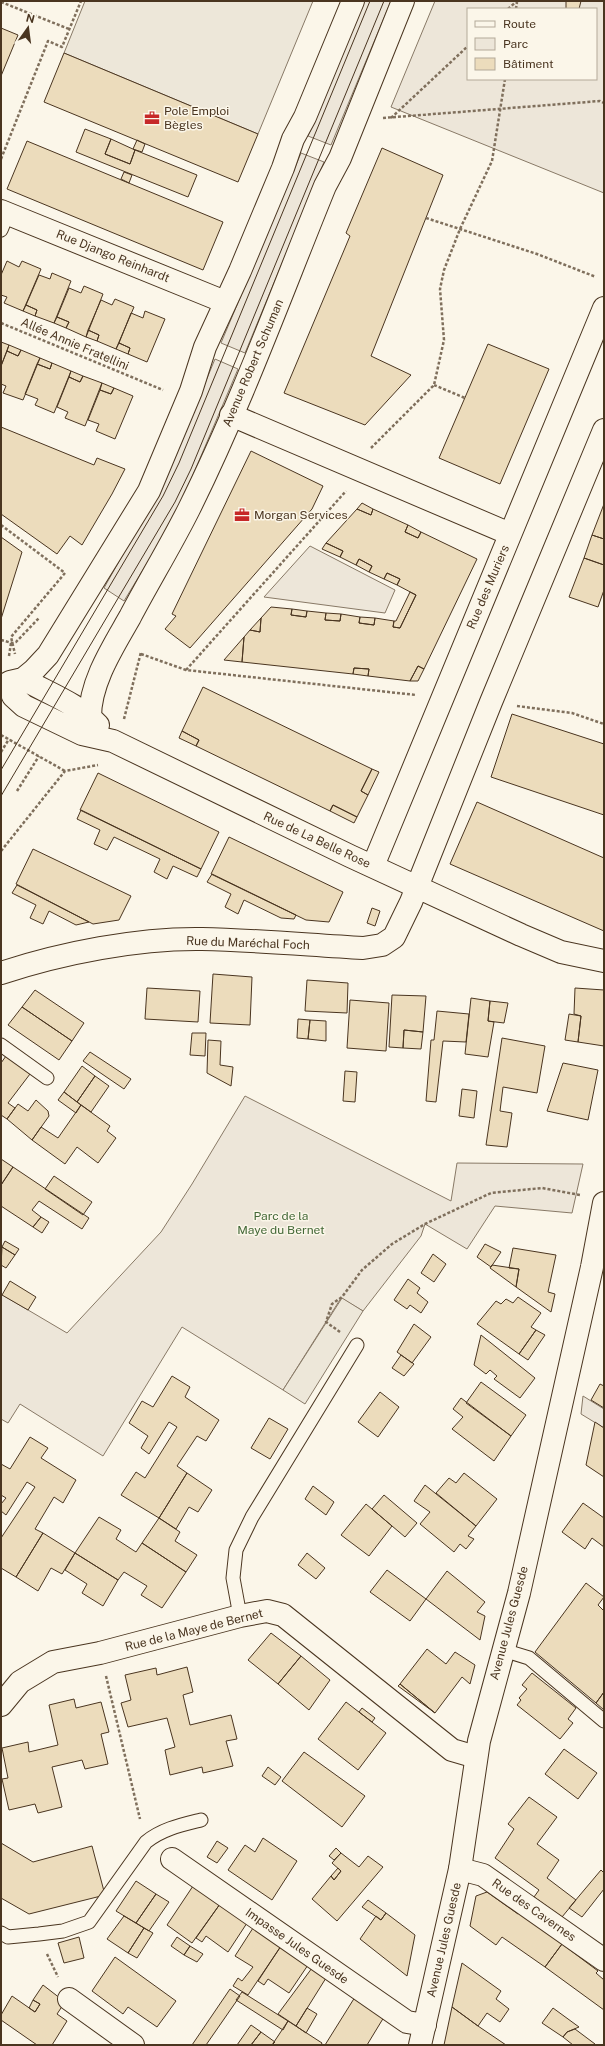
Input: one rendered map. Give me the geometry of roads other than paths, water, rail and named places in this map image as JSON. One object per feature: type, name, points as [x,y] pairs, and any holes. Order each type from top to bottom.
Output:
[{"type":"street","points":[[11,681],[34,670],[48,655],[149,491],[191,391],[205,347],[240,271],[284,168],[293,139],[305,117],[353,1]]},
{"type":"street","name":"Avenue Robert Schuman","points":[[90,717],[90,703],[98,680],[118,639],[189,509],[232,414],[325,186],[340,158],[403,1]]},
{"type":"street","name":"Rue Django Reinhardt","points":[[3,218],[225,302]]},
{"type":"street","name":"Rue des Muriers","points":[[373,866],[604,308]]},
{"type":"street","points":[[232,414],[510,534]]},
{"type":"street","points":[[417,887],[491,702],[604,430]]},
{"type":"street","name":"Rue de La Belle Rose","points":[[11,681],[90,717],[113,741]]},
{"type":"street","name":"Rue de La Belle Rose","points":[[11,681],[14,696],[24,706],[82,734],[113,741],[417,887],[561,952],[604,961]]},
{"type":"street","name":"Rue du Maréchal Foch","points":[[1,973],[43,960],[142,943],[201,939],[363,948],[382,945],[394,937],[417,887]]},
{"type":"street","name":"Avenue Jules Guesde","points":[[422,2035],[460,1869],[476,1756],[519,1593],[592,1267],[604,1203]]},
{"type":"street","name":"Rue de la Maye de Bernet","points":[[1,1705],[20,1682],[54,1662],[100,1653],[240,1616],[267,1611],[284,1615],[452,1750],[476,1756]]},
{"type":"street","name":"Impasse Jules Guesde","points":[[172,1859],[407,2022],[422,2035]]},
{"type":"street","name":"Rue des Cavernes","points":[[460,1869],[483,1875],[604,1960]]},
{"type":"street","points":[[69,1999],[133,2045]]},
{"type":"lane","points":[[1,1045],[47,1078]]},
{"type":"lane","points":[[240,1616],[233,1578],[236,1550],[252,1517],[357,1345]]},
{"type":"lane","points":[[503,1650],[529,1658],[604,1721]]},
{"type":"lane","points":[[1,1933],[8,1937],[40,1934],[63,1931],[89,1922],[146,1842],[157,1833],[178,1825],[201,1820]]},
{"type":"tram line","points":[[1,770],[163,496],[179,463],[370,1]]},
{"type":"tram line","points":[[1,796],[175,502],[191,469],[384,1]]},
{"type":"place","name":"Pole Emploi Bègles","points":[[152,118]]},
{"type":"place","name":"Morgan Services","points":[[242,515]]},
{"type":"park label","name":"Parc de la Maye du Bernet","points":[[281,1223]]}]
